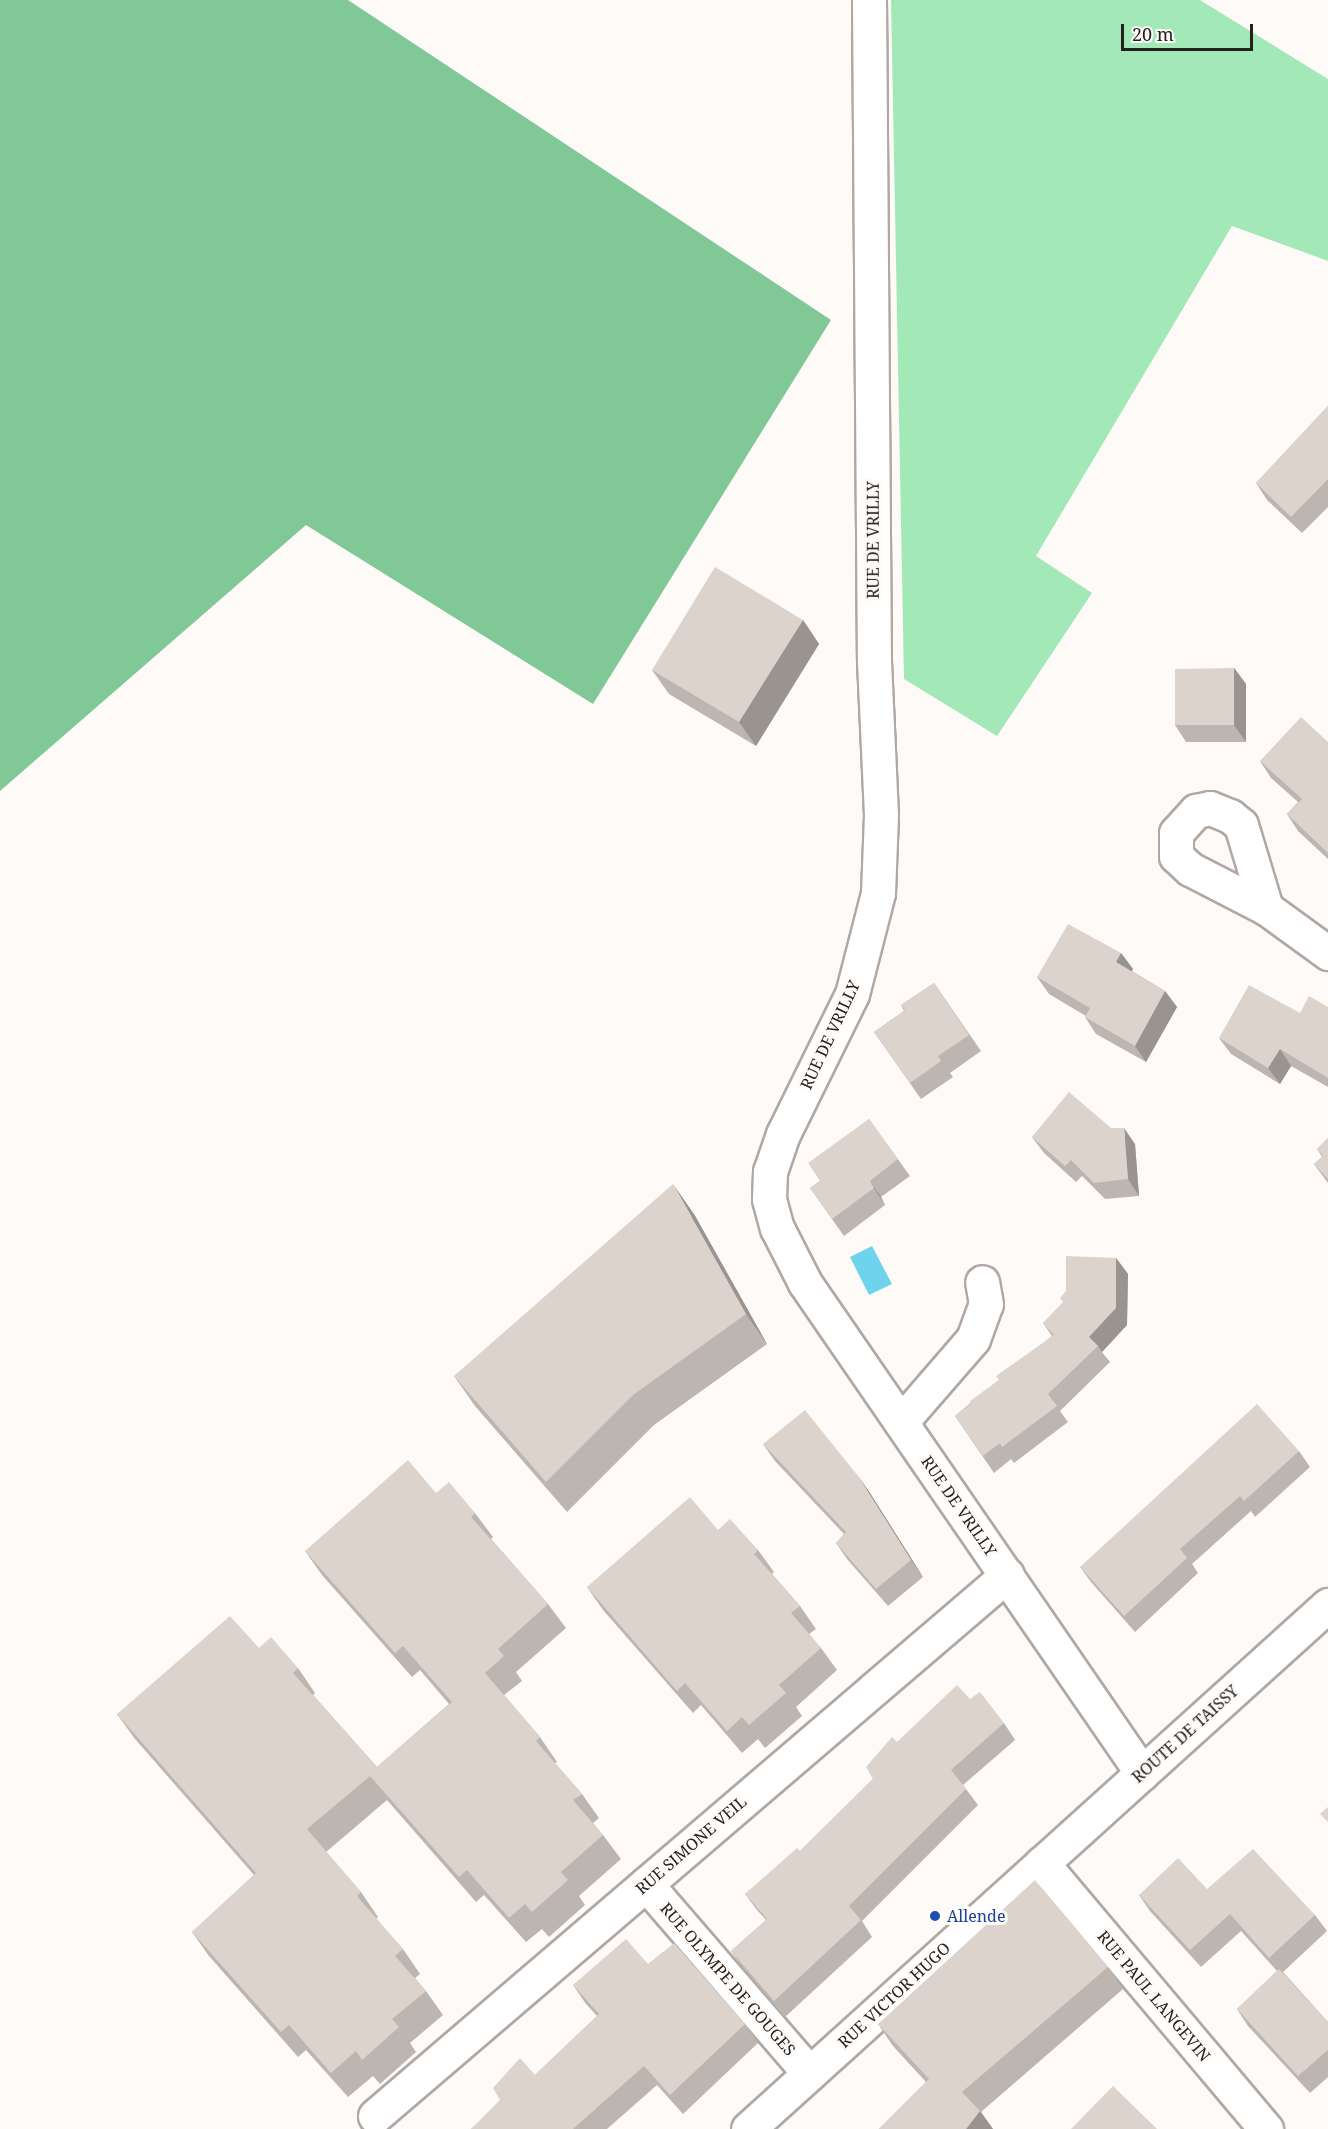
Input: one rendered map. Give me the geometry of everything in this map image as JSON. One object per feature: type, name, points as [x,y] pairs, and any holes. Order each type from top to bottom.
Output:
[{"type":"street","name":"RUE DE VRILLY","points":[[868,0],[874,661],[881,815],[878,892],[852,994],[783,1134],[770,1171],[769,1199],[777,1228],[805,1282],[1142,1773]]},
{"type":"street","points":[[1266,908],[1328,953]]},
{"type":"street","points":[[901,1422],[973,1339],[986,1304],[982,1282]]},
{"type":"street","name":"RUE SIMONE VEIL","points":[[375,2116],[1007,1575]]},
{"type":"street","name":"ROUTE DE TAISSY","points":[[1042,1863],[1328,1605]]},
{"type":"street","name":"RUE VICTOR HUGO","points":[[748,2129],[1042,1863]]},
{"type":"street","name":"RUE PAUL LANGEVIN","points":[[1042,1863],[1266,2129]]},
{"type":"street","name":"RUE OLYMPE DE GOUGES","points":[[646,1884],[809,2073]]},
{"type":"green space","points":[[0,0],[348,0],[831,320],[593,704],[306,525],[0,791]]},
{"type":"green space","points":[[891,0],[1200,0],[1328,79],[1328,261],[1232,226],[1036,556],[1092,593],[997,736],[904,679]]},
{"type":"water","points":[[872,1246],[892,1284],[869,1295],[850,1257]]},
{"type":"building","points":[[1328,406],[1328,479],[1291,517],[1256,483]]},
{"type":"building","points":[[715,567],[803,620],[739,722],[652,670]]},
{"type":"building","points":[[1234,668],[1234,725],[1175,725],[1175,669]]},
{"type":"building","points":[[1301,717],[1328,742],[1328,853],[1287,814],[1302,799],[1260,761]]},
{"type":"building","points":[[1068,924],[1121,953],[1116,962],[1165,991],[1135,1046],[1085,1017],[1090,1008],[1037,977]]},
{"type":"building","points":[[934,983],[969,1035],[938,1056],[941,1061],[910,1083],[874,1032],[905,1010],[901,1005]]},
{"type":"building","points":[[1249,985],[1300,1013],[1309,996],[1328,1007],[1328,1078],[1280,1049],[1268,1068],[1219,1038]]},
{"type":"building","points":[[1069,1092],[1111,1128],[1124,1128],[1128,1179],[1094,1183],[1071,1160],[1065,1166],[1032,1137]]},
{"type":"building","points":[[869,1119],[898,1159],[870,1181],[874,1188],[832,1219],[810,1188],[820,1181],[808,1163]]},
{"type":"building","points":[[1328,1138],[1328,1179],[1314,1164],[1323,1156],[1317,1149]]},
{"type":"building","points":[[673,1184],[746,1314],[633,1395],[546,1482],[454,1376]]},
{"type":"building","points":[[1066,1256],[1116,1258],[1116,1308],[1089,1337],[1098,1346],[1048,1394],[1057,1406],[1002,1447],[1000,1443],[983,1456],[955,1416],[971,1404],[970,1401],[999,1380],[996,1376],[1054,1335],[1043,1323],[1063,1302],[1060,1298],[1066,1291]]},
{"type":"building","points":[[1257,1404],[1299,1451],[1244,1501],[1240,1496],[1180,1549],[1187,1558],[1124,1616],[1080,1567]]},
{"type":"building","points":[[805,1410],[858,1476],[911,1560],[876,1589],[836,1543],[846,1532],[763,1444]]},
{"type":"building","points":[[408,1460],[436,1493],[449,1482],[475,1513],[471,1517],[548,1604],[498,1649],[504,1656],[485,1673],[540,1737],[536,1741],[582,1794],[573,1800],[603,1835],[561,1872],[568,1880],[532,1912],[525,1904],[509,1918],[467,1870],[459,1877],[370,1776],[307,1829],[361,1892],[357,1896],[403,1949],[395,1956],[426,1991],[392,2019],[399,2027],[362,2060],[356,2051],[331,2073],[289,2025],[281,2032],[192,1932],[256,1873],[117,1714],[230,1616],[259,1648],[271,1637],[298,1668],[293,1673],[377,1767],[452,1702],[403,1646],[395,1653],[305,1551]]},
{"type":"building","points":[[690,1497],[718,1530],[730,1519],[758,1550],[754,1554],[800,1606],[791,1613],[821,1648],[779,1685],[786,1693],[749,1725],[742,1717],[727,1731],[685,1683],[677,1691],[587,1587]]},
{"type":"building","points":[[957,1685],[970,1699],[980,1692],[1004,1723],[951,1770],[966,1789],[849,1906],[861,1920],[774,2001],[731,1951],[767,1919],[745,1894],[797,1848],[800,1851],[873,1779],[866,1767],[892,1737],[897,1742]]},
{"type":"building","points":[[1328,1807],[1328,1822],[1320,1814]]},
{"type":"building","points":[[1253,1849],[1315,1915],[1269,1958],[1230,1914],[1190,1950],[1139,1895],[1178,1858],[1207,1889]]},
{"type":"building","points":[[1035,1880],[1108,1967],[962,2092],[980,2111],[966,2129],[879,2129],[929,2079],[878,2024]]},
{"type":"building","points":[[626,1939],[648,1964],[674,1943],[745,2024],[670,2095],[644,2066],[573,2129],[471,2129],[500,2100],[493,2088],[520,2058],[535,2075],[599,2014],[573,1985]]},
{"type":"building","points":[[1279,1969],[1328,2022],[1328,2050],[1298,2076],[1237,2009]]},
{"type":"building","points":[[1113,2086],[1157,2129],[1071,2129]]},
{"type":"place","name":"Allende","points":[[935,1916]]}]
